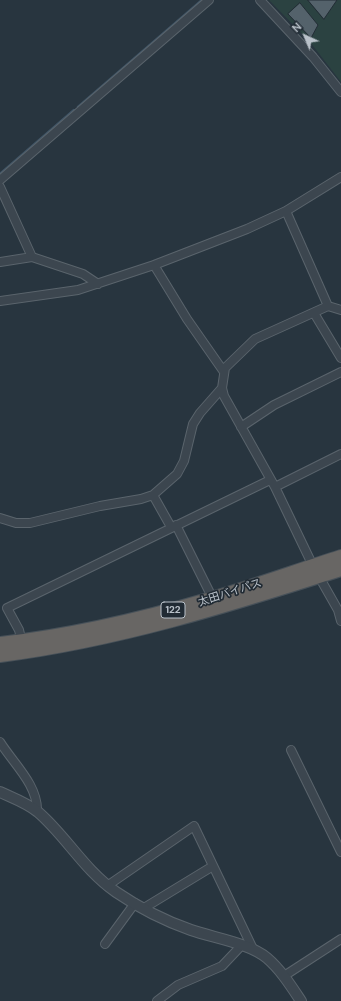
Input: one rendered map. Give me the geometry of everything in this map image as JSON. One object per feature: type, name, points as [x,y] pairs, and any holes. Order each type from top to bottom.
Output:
[{"type":"highway","name":"太田バイパス","points":[[0,655],[110,636],[166,623],[316,571],[341,557]]},
{"type":"highway","name":"太田バイパス","points":[[0,644],[22,642],[116,624],[316,571],[341,569]]},
{"type":"street","points":[[0,180],[209,0]]},
{"type":"street","points":[[260,0],[310,52],[341,92]]},
{"type":"street","points":[[0,301],[78,290],[154,265],[239,232],[286,211],[341,177]]},
{"type":"street","points":[[0,187],[32,256]]},
{"type":"street","points":[[286,211],[328,306]]},
{"type":"street","points":[[0,262],[32,256],[83,274],[98,284]]},
{"type":"street","points":[[154,265],[224,372]]},
{"type":"street","points":[[341,310],[328,306],[255,339],[225,368],[222,388],[224,396],[272,483],[316,571],[338,610],[341,621]]},
{"type":"street","points":[[314,313],[341,358]]},
{"type":"street","points":[[241,427],[274,405],[341,372]]},
{"type":"street","points":[[0,518],[16,523],[30,523],[153,495],[177,474],[184,461],[193,424],[200,413],[222,388]]},
{"type":"street","points":[[22,642],[19,630],[7,608],[173,526],[341,454]]},
{"type":"street","points":[[153,495],[173,526],[213,599]]},
{"type":"street","points":[[0,742],[33,790],[37,800],[37,811]]},
{"type":"street","points":[[291,750],[341,852]]},
{"type":"street","points":[[0,792],[37,811],[59,833],[92,872],[107,886],[167,920],[191,930],[254,950],[267,958],[284,976],[301,1001]]},
{"type":"street","points":[[107,886],[194,826],[254,950]]},
{"type":"street","points":[[106,944],[140,905],[213,866]]},
{"type":"street","points":[[284,976],[341,939]]},
{"type":"street","points":[[157,1001],[178,985],[222,966],[241,946]]},
{"type":"green space","points":[[269,0],[341,0],[341,82],[310,42]]},
{"type":"building","points":[[308,0],[337,0],[324,19]]},
{"type":"building","points":[[300,3],[318,25],[311,38],[288,14]]},
{"type":"waterway","points":[[78,107],[202,0]]},
{"type":"waterway","points":[[0,174],[74,110]]}]
